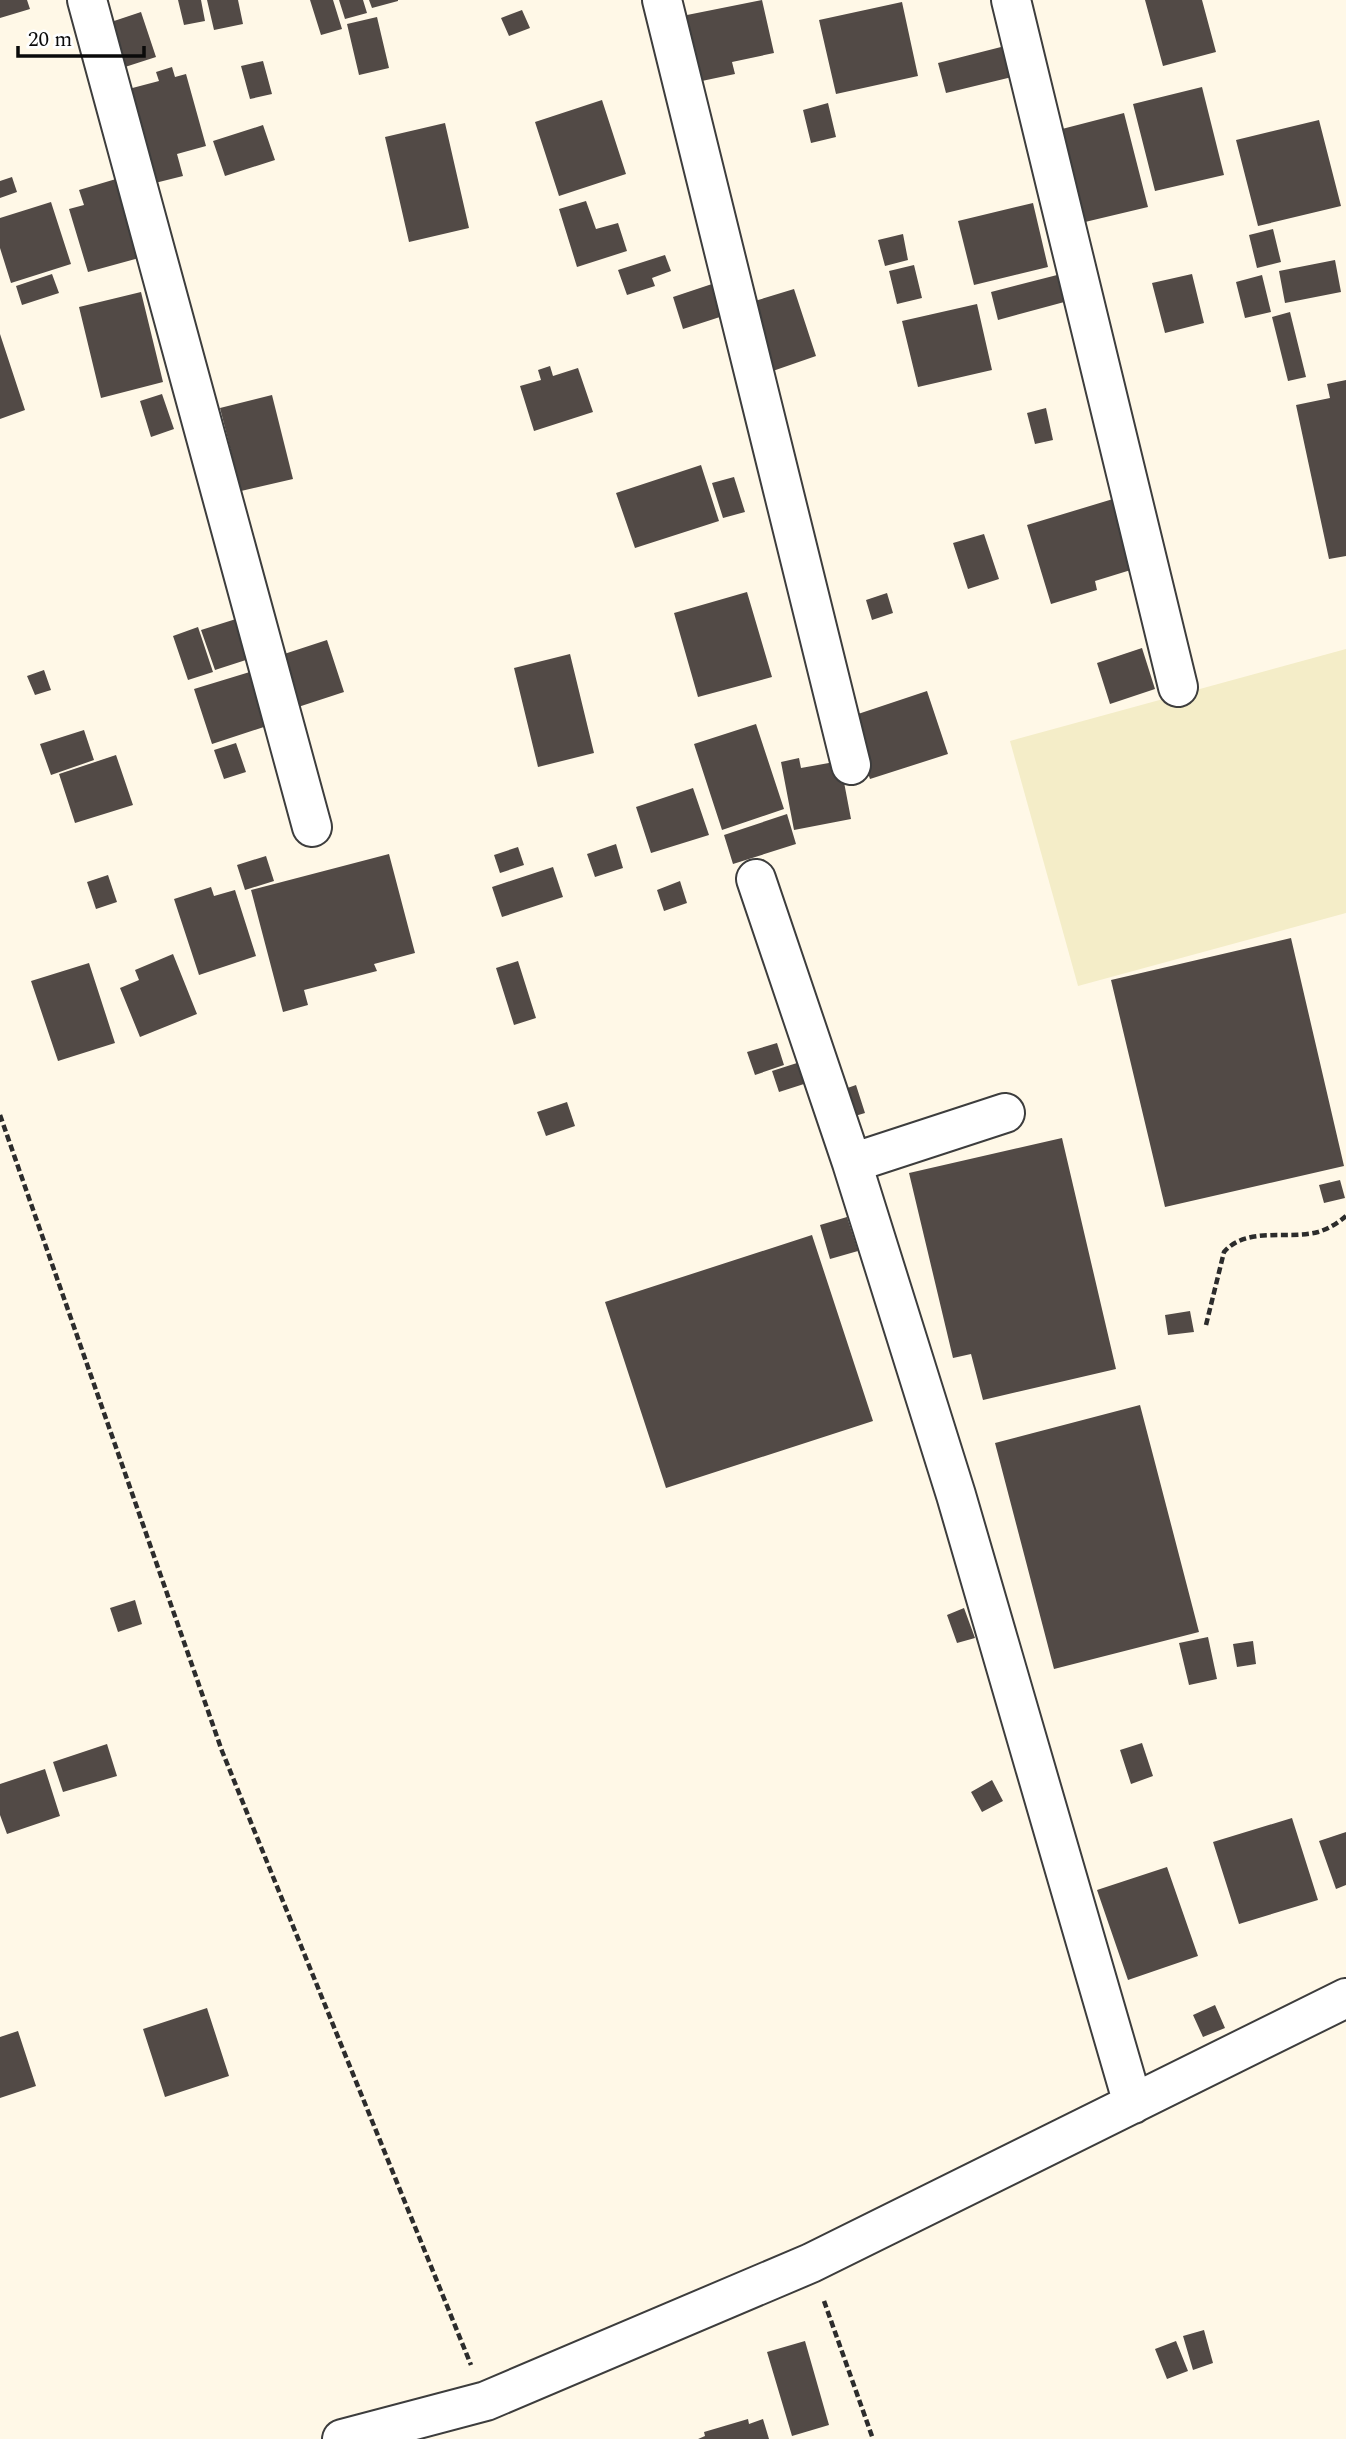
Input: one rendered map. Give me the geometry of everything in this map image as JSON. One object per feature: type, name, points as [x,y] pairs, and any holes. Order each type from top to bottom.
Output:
[{"type":"street","points":[[87,0],[312,827]]},
{"type":"street","points":[[662,0],[851,765]]},
{"type":"street","points":[[1011,0],[1178,687]]},
{"type":"street","points":[[756,879],[852,1163],[956,1495],[1133,2104]]},
{"type":"street","points":[[852,1163],[1005,1113]]},
{"type":"street","points":[[342,2439],[486,2402],[811,2263],[1346,1998]]},
{"type":"path","points":[[0,1115],[222,1751],[486,2402]]},
{"type":"path","points":[[1206,1325],[1224,1252],[1231,1243],[1264,1236],[1316,1233],[1346,1216]]},
{"type":"path","points":[[811,2263],[873,2439]]},
{"type":"shaded area","points":[[1346,649],[1346,913],[1078,986],[1010,741]]},
{"type":"building","points":[[0,0],[27,0],[30,9],[0,18]]},
{"type":"building","points":[[178,0],[201,0],[205,21],[184,25]]},
{"type":"building","points":[[207,0],[238,0],[243,24],[214,30]]},
{"type":"building","points":[[310,0],[333,0],[342,29],[321,35]]},
{"type":"building","points":[[339,0],[363,0],[367,13],[345,19]]},
{"type":"building","points":[[369,0],[398,0],[398,1],[372,8]]},
{"type":"building","points":[[762,0],[774,53],[732,62],[735,74],[697,82],[682,16]]},
{"type":"building","points":[[1145,0],[1202,0],[1216,52],[1163,66]]},
{"type":"building","points":[[902,2],[918,76],[836,94],[819,20]]},
{"type":"building","points":[[522,10],[530,28],[509,36],[501,18]]},
{"type":"building","points":[[141,12],[156,57],[125,67],[111,22]]},
{"type":"building","points":[[377,17],[389,68],[359,75],[347,24]]},
{"type":"building","points":[[1005,46],[1012,77],[946,93],[938,63]]},
{"type":"building","points":[[263,61],[272,94],[250,99],[241,66]]},
{"type":"building","points":[[172,67],[175,77],[186,74],[206,146],[177,154],[183,176],[147,185],[121,91],[159,81],[156,72]]},
{"type":"building","points":[[1202,87],[1224,175],[1155,191],[1133,104]]},
{"type":"building","points":[[602,100],[626,174],[559,196],[535,122]]},
{"type":"building","points":[[828,103],[836,137],[811,143],[803,110]]},
{"type":"building","points":[[1124,113],[1148,207],[1085,222],[1062,129]]},
{"type":"building","points":[[1319,120],[1341,206],[1258,226],[1236,140]]},
{"type":"building","points":[[445,123],[469,228],[409,242],[385,137]]},
{"type":"building","points":[[263,125],[275,160],[225,176],[213,141]]},
{"type":"building","points":[[12,177],[17,192],[0,198],[0,181]]},
{"type":"building","points":[[116,179],[139,258],[88,272],[69,209],[84,205],[79,190]]},
{"type":"building","points":[[586,201],[596,229],[618,223],[627,251],[577,267],[559,209]]},
{"type":"building","points":[[51,202],[71,264],[11,283],[0,248],[0,218]]},
{"type":"building","points":[[1033,203],[1048,267],[974,285],[958,221]]},
{"type":"building","points":[[1273,229],[1281,262],[1257,268],[1249,235]]},
{"type":"building","points":[[903,234],[908,260],[885,266],[878,240]]},
{"type":"building","points":[[665,255],[671,271],[652,278],[655,286],[627,295],[618,270]]},
{"type":"building","points":[[1335,260],[1341,292],[1285,303],[1279,271]]},
{"type":"building","points":[[914,265],[922,298],[897,304],[889,271]]},
{"type":"building","points":[[52,274],[59,293],[22,305],[16,286]]},
{"type":"building","points":[[1061,274],[1068,301],[998,320],[991,292]]},
{"type":"building","points":[[1192,274],[1204,323],[1165,333],[1152,283]]},
{"type":"building","points":[[1262,275],[1271,312],[1245,318],[1236,282]]},
{"type":"building","points":[[712,284],[723,316],[683,329],[673,297]]},
{"type":"building","points":[[794,289],[816,356],[767,373],[745,304]]},
{"type":"building","points":[[141,292],[163,382],[101,398],[79,307]]},
{"type":"building","points":[[977,304],[992,370],[918,387],[902,321]]},
{"type":"building","points":[[1290,312],[1306,377],[1288,381],[1272,317]]},
{"type":"building","points":[[0,334],[25,410],[0,419]]},
{"type":"building","points":[[550,366],[553,376],[578,368],[593,412],[534,431],[520,386],[541,380],[538,370]]},
{"type":"building","points":[[1346,380],[1346,556],[1329,559],[1296,405],[1330,398],[1327,384]]},
{"type":"building","points":[[162,394],[174,429],[151,437],[140,401]]},
{"type":"building","points":[[272,395],[293,479],[241,491],[220,408]]},
{"type":"building","points":[[1046,408],[1053,440],[1035,444],[1027,413]]},
{"type":"building","points":[[701,465],[719,521],[635,548],[616,493]]},
{"type":"building","points":[[734,477],[745,512],[723,518],[712,483]]},
{"type":"building","points":[[1113,499],[1134,569],[1095,581],[1097,590],[1051,604],[1027,525]]},
{"type":"building","points":[[984,534],[999,579],[968,589],[953,543]]},
{"type":"building","points":[[747,592],[772,677],[698,697],[674,613]]},
{"type":"building","points":[[887,593],[893,613],[872,620],[866,600]]},
{"type":"building","points":[[236,619],[249,659],[215,670],[201,630]]},
{"type":"building","points":[[198,627],[213,672],[188,680],[173,636]]},
{"type":"building","points":[[327,640],[344,692],[292,709],[275,657]]},
{"type":"building","points":[[1142,648],[1155,689],[1110,704],[1097,663]]},
{"type":"building","points":[[570,654],[594,753],[538,767],[514,668]]},
{"type":"building","points":[[44,670],[51,690],[35,695],[27,676]]},
{"type":"building","points":[[253,671],[270,725],[212,744],[194,689]]},
{"type":"building","points":[[927,691],[948,754],[870,779],[849,717]]},
{"type":"building","points":[[756,724],[784,809],[722,830],[694,744]]},
{"type":"building","points":[[84,730],[94,760],[51,775],[40,744]]},
{"type":"building","points":[[236,743],[246,772],[224,779],[214,750]]},
{"type":"building","points":[[116,755],[133,805],[75,823],[59,774]]},
{"type":"building","points":[[799,758],[801,768],[840,761],[851,819],[794,830],[781,762]]},
{"type":"building","points":[[693,788],[709,835],[651,853],[636,807]]},
{"type":"building","points":[[787,814],[796,844],[733,864],[724,835]]},
{"type":"building","points":[[616,844],[623,868],[595,877],[587,854]]},
{"type":"building","points":[[518,847],[524,865],[500,873],[494,855]]},
{"type":"building","points":[[389,854],[415,953],[374,964],[377,971],[304,990],[308,1005],[283,1012],[251,890]]},
{"type":"building","points":[[266,856],[274,881],[245,890],[237,865]]},
{"type":"building","points":[[553,867],[563,897],[502,917],[492,887]]},
{"type":"building","points":[[108,875],[117,902],[96,909],[87,882]]},
{"type":"building","points":[[680,881],[687,903],[664,911],[657,890]]},
{"type":"building","points":[[211,887],[214,896],[235,890],[256,956],[199,975],[174,899]]},
{"type":"building","points":[[1291,938],[1344,1166],[1165,1207],[1111,980]]},
{"type":"building","points":[[173,954],[197,1014],[140,1037],[120,988],[139,980],[135,970]]},
{"type":"building","points":[[518,961],[536,1018],[514,1025],[496,968]]},
{"type":"building","points":[[89,963],[115,1043],[58,1061],[31,981]]},
{"type":"building","points":[[777,1043],[784,1065],[755,1075],[747,1052]]},
{"type":"building","points":[[797,1063],[804,1084],[779,1092],[772,1071]]},
{"type":"building","points":[[856,1085],[865,1113],[845,1119],[836,1092]]},
{"type":"building","points":[[567,1102],[575,1126],[546,1136],[537,1112]]},
{"type":"building","points":[[1062,1138],[1116,1369],[983,1400],[971,1354],[953,1358],[909,1173]]},
{"type":"building","points":[[1340,1180],[1345,1198],[1324,1203],[1319,1185]]},
{"type":"building","points":[[847,1217],[858,1251],[830,1259],[820,1225]]},
{"type":"building","points":[[812,1235],[873,1421],[666,1488],[605,1302]]},
{"type":"building","points":[[1190,1311],[1194,1332],[1168,1335],[1165,1315]]},
{"type":"building","points":[[1140,1405],[1199,1632],[1054,1669],[995,1443]]},
{"type":"building","points":[[135,1600],[142,1624],[118,1632],[110,1608]]},
{"type":"building","points":[[964,1608],[975,1638],[957,1643],[947,1615]]},
{"type":"building","points":[[1208,1637],[1217,1679],[1189,1685],[1179,1643]]},
{"type":"building","points":[[1253,1641],[1256,1664],[1237,1667],[1233,1644]]},
{"type":"building","points":[[1142,1743],[1153,1776],[1131,1784],[1120,1750]]},
{"type":"building","points":[[107,1744],[117,1776],[63,1792],[53,1762]]},
{"type":"building","points":[[45,1769],[60,1816],[7,1834],[0,1815],[0,1784]]},
{"type":"building","points":[[992,1780],[1003,1801],[982,1812],[971,1792]]},
{"type":"building","points":[[1292,1818],[1318,1900],[1239,1924],[1213,1842]]},
{"type":"building","points":[[1346,1832],[1346,1885],[1336,1889],[1319,1841]]},
{"type":"building","points":[[1167,1867],[1198,1956],[1128,1980],[1097,1890]]},
{"type":"building","points":[[1215,2005],[1225,2028],[1203,2037],[1193,2015]]},
{"type":"building","points":[[207,2008],[229,2076],[165,2097],[143,2029]]},
{"type":"building","points":[[18,2031],[36,2086],[0,2098],[0,2037]]},
{"type":"building","points":[[1204,2330],[1213,2363],[1193,2370],[1183,2336]]},
{"type":"building","points":[[805,2341],[829,2425],[792,2436],[767,2352]]},
{"type":"building","points":[[1176,2341],[1188,2371],[1167,2379],[1155,2349]]},
{"type":"building","points":[[748,2419],[749,2424],[763,2419],[769,2439],[698,2439],[705,2436],[704,2432]]}]
